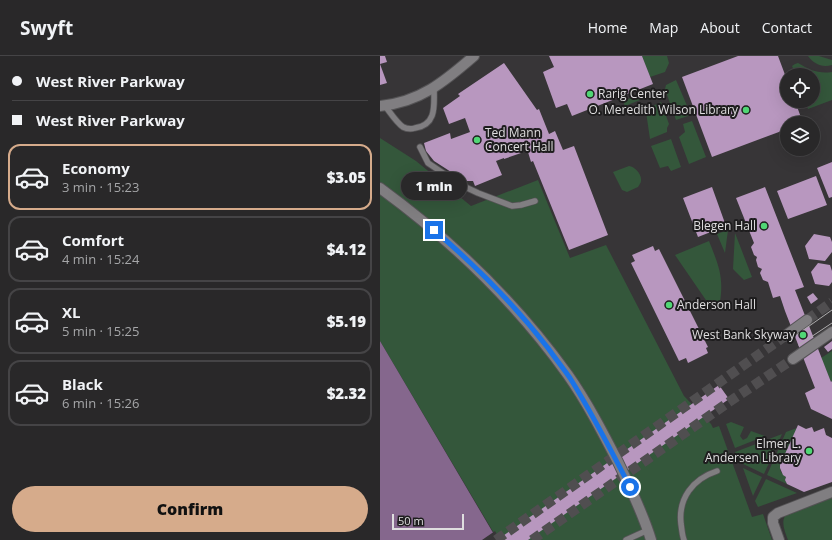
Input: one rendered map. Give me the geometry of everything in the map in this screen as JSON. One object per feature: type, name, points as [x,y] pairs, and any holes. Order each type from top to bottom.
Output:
[{"type":"street","points":[[382,106],[406,101],[434,89],[474,56]]},
{"type":"street","points":[[380,188],[413,212],[456,248],[503,294],[569,376],[600,427],[630,487],[652,540]]},
{"type":"street","points":[[785,336],[807,320]]},
{"type":"street","points":[[793,359],[832,332]]},
{"type":"street","points":[[779,540],[773,523],[773,517],[778,513],[832,492]]},
{"type":"lane","points":[[382,106],[404,128],[421,128],[428,124],[432,117],[434,89]]},
{"type":"lane","points":[[420,147],[428,163],[461,185],[478,193],[512,206],[536,201]]},
{"type":"lane","points":[[684,540],[680,516],[685,498],[697,481],[707,474],[717,471]]},
{"type":"lane","points":[[626,540],[648,530]]},
{"type":"green space","points":[[642,56],[667,56],[669,63],[665,72],[650,77]]},
{"type":"green space","points":[[808,56],[819,56],[832,60],[832,65],[818,65]]},
{"type":"green space","points":[[798,63],[806,68],[793,68],[792,66]]},
{"type":"green space","points":[[820,72],[832,72],[832,100],[820,104]]},
{"type":"green space","points":[[676,80],[691,115],[676,120],[665,89],[666,85]]},
{"type":"green space","points":[[651,90],[652,93],[650,96],[625,106],[623,101]]},
{"type":"green space","points":[[661,102],[669,124],[667,132],[650,139],[646,112],[647,109]]},
{"type":"green space","points":[[692,121],[706,157],[689,164],[679,137],[685,132],[683,124]]},
{"type":"green space","points":[[380,138],[416,161],[471,206],[538,180],[570,258],[606,245],[684,396],[711,424],[713,428],[719,426],[752,517],[763,514],[772,540],[498,540],[380,341]]},
{"type":"green space","points":[[671,139],[681,167],[671,171],[668,166],[660,168],[651,146]]},
{"type":"green space","points":[[629,166],[638,171],[641,181],[638,187],[627,192],[622,190],[613,172]]},
{"type":"green space","points":[[728,230],[725,253],[717,234]]},
{"type":"green space","points":[[735,233],[752,277],[744,280],[733,269]]},
{"type":"green space","points":[[709,241],[721,277],[720,302],[710,306],[675,255]]},
{"type":"green space","points":[[832,351],[832,381],[831,382],[821,358]]},
{"type":"green space","points":[[731,422],[744,427],[740,436],[743,440],[747,438],[751,431],[765,436],[735,448],[726,424]]},
{"type":"green space","points":[[797,428],[780,468],[781,472],[786,477],[785,480],[787,484],[767,475],[786,432]]},
{"type":"green space","points":[[782,434],[764,474],[739,462],[735,452]]},
{"type":"green space","points":[[743,468],[762,477],[753,496]]},
{"type":"green space","points":[[766,479],[797,493],[758,507],[755,501]]},
{"type":"green space","points":[[832,498],[832,540],[788,540],[783,525],[785,516]]},
{"type":"shaded area","points":[[380,341],[492,531],[498,540],[380,540]]},
{"type":"pier","points":[[495,531],[500,540],[482,540]]},
{"type":"building","points":[[380,56],[385,56],[387,62],[380,64]]},
{"type":"building","name":"Rarig Center","points":[[549,56],[642,56],[653,84],[572,116],[567,104],[556,108],[543,72],[554,67]]},
{"type":"building","name":"O. Meredith Wilson Library","points":[[738,56],[778,56],[782,68],[780,68],[780,108],[798,108],[800,116],[780,116],[780,132],[712,157],[682,77]]},
{"type":"building","points":[[504,63],[537,110],[539,109],[549,134],[555,131],[563,150],[574,146],[608,235],[569,250],[533,161],[531,162],[525,142],[519,145],[521,153],[496,161],[502,175],[475,186],[473,181],[466,181],[462,179],[434,161],[426,151],[424,143],[450,133],[451,139],[470,132],[465,118],[449,124],[443,108],[460,96],[458,94]]},
{"type":"building","points":[[380,64],[387,83],[380,85]]},
{"type":"building","points":[[832,162],[832,197],[829,198],[817,168]]},
{"type":"building","points":[[816,176],[827,205],[788,219],[777,191]]},
{"type":"building","points":[[712,187],[726,226],[698,237],[683,198]]},
{"type":"building","points":[[765,187],[804,287],[795,290],[831,382],[832,381],[832,419],[811,409],[805,393],[815,388],[780,296],[773,298],[768,282],[763,280],[760,273],[762,269],[758,267],[756,260],[757,257],[754,255],[751,247],[754,243],[736,198]]},
{"type":"building","points":[[814,234],[830,237],[832,242],[832,252],[825,261],[809,259],[805,246]]},
{"type":"building","name":"Anderson Hall","points":[[653,246],[655,251],[659,249],[708,347],[706,348],[708,353],[688,363],[686,358],[679,361],[631,263],[635,261],[632,255]]},
{"type":"building","points":[[818,263],[830,265],[832,271],[832,282],[829,286],[815,284],[811,272]]},
{"type":"building","points":[[813,293],[818,299],[811,304],[807,297]]},
{"type":"building","points":[[832,341],[832,349],[828,352],[824,347]]},
{"type":"building","points":[[719,385],[729,399],[528,540],[497,540]]},
{"type":"building","name":"Elmer L. Andersen Library","points":[[798,425],[806,429],[812,427],[814,432],[824,428],[826,435],[832,438],[832,482],[804,492],[787,484],[785,480],[786,477],[783,475],[780,468]]},
{"type":"tunnel","points":[[807,320],[832,302]]},
{"type":"tunnel","points":[[496,540],[785,336]]},
{"type":"tunnel","points":[[532,540],[793,359]]},
{"type":"tram line","points":[[795,336],[832,310]]},
{"type":"tram line","points":[[799,345],[832,323]]},
{"type":"place","name":"Rarig Center","points":[[590,94]]},
{"type":"place","name":"O. Meredith Wilson Library","points":[[746,110]]},
{"type":"place","name":"Ted Mann Concert Hall","points":[[477,140]]},
{"type":"place","name":"Blegen Hall","points":[[764,226]]},
{"type":"place","name":"Anderson Hall","points":[[669,305]]},
{"type":"place","name":"West Bank Skyway","points":[[803,335]]},
{"type":"place","name":"Elmer L. Andersen Library","points":[[809,451]]},
{"type":"route","points":[[434,230],[456,248],[503,294],[550,351],[569,376],[600,427],[630,487]]}]
